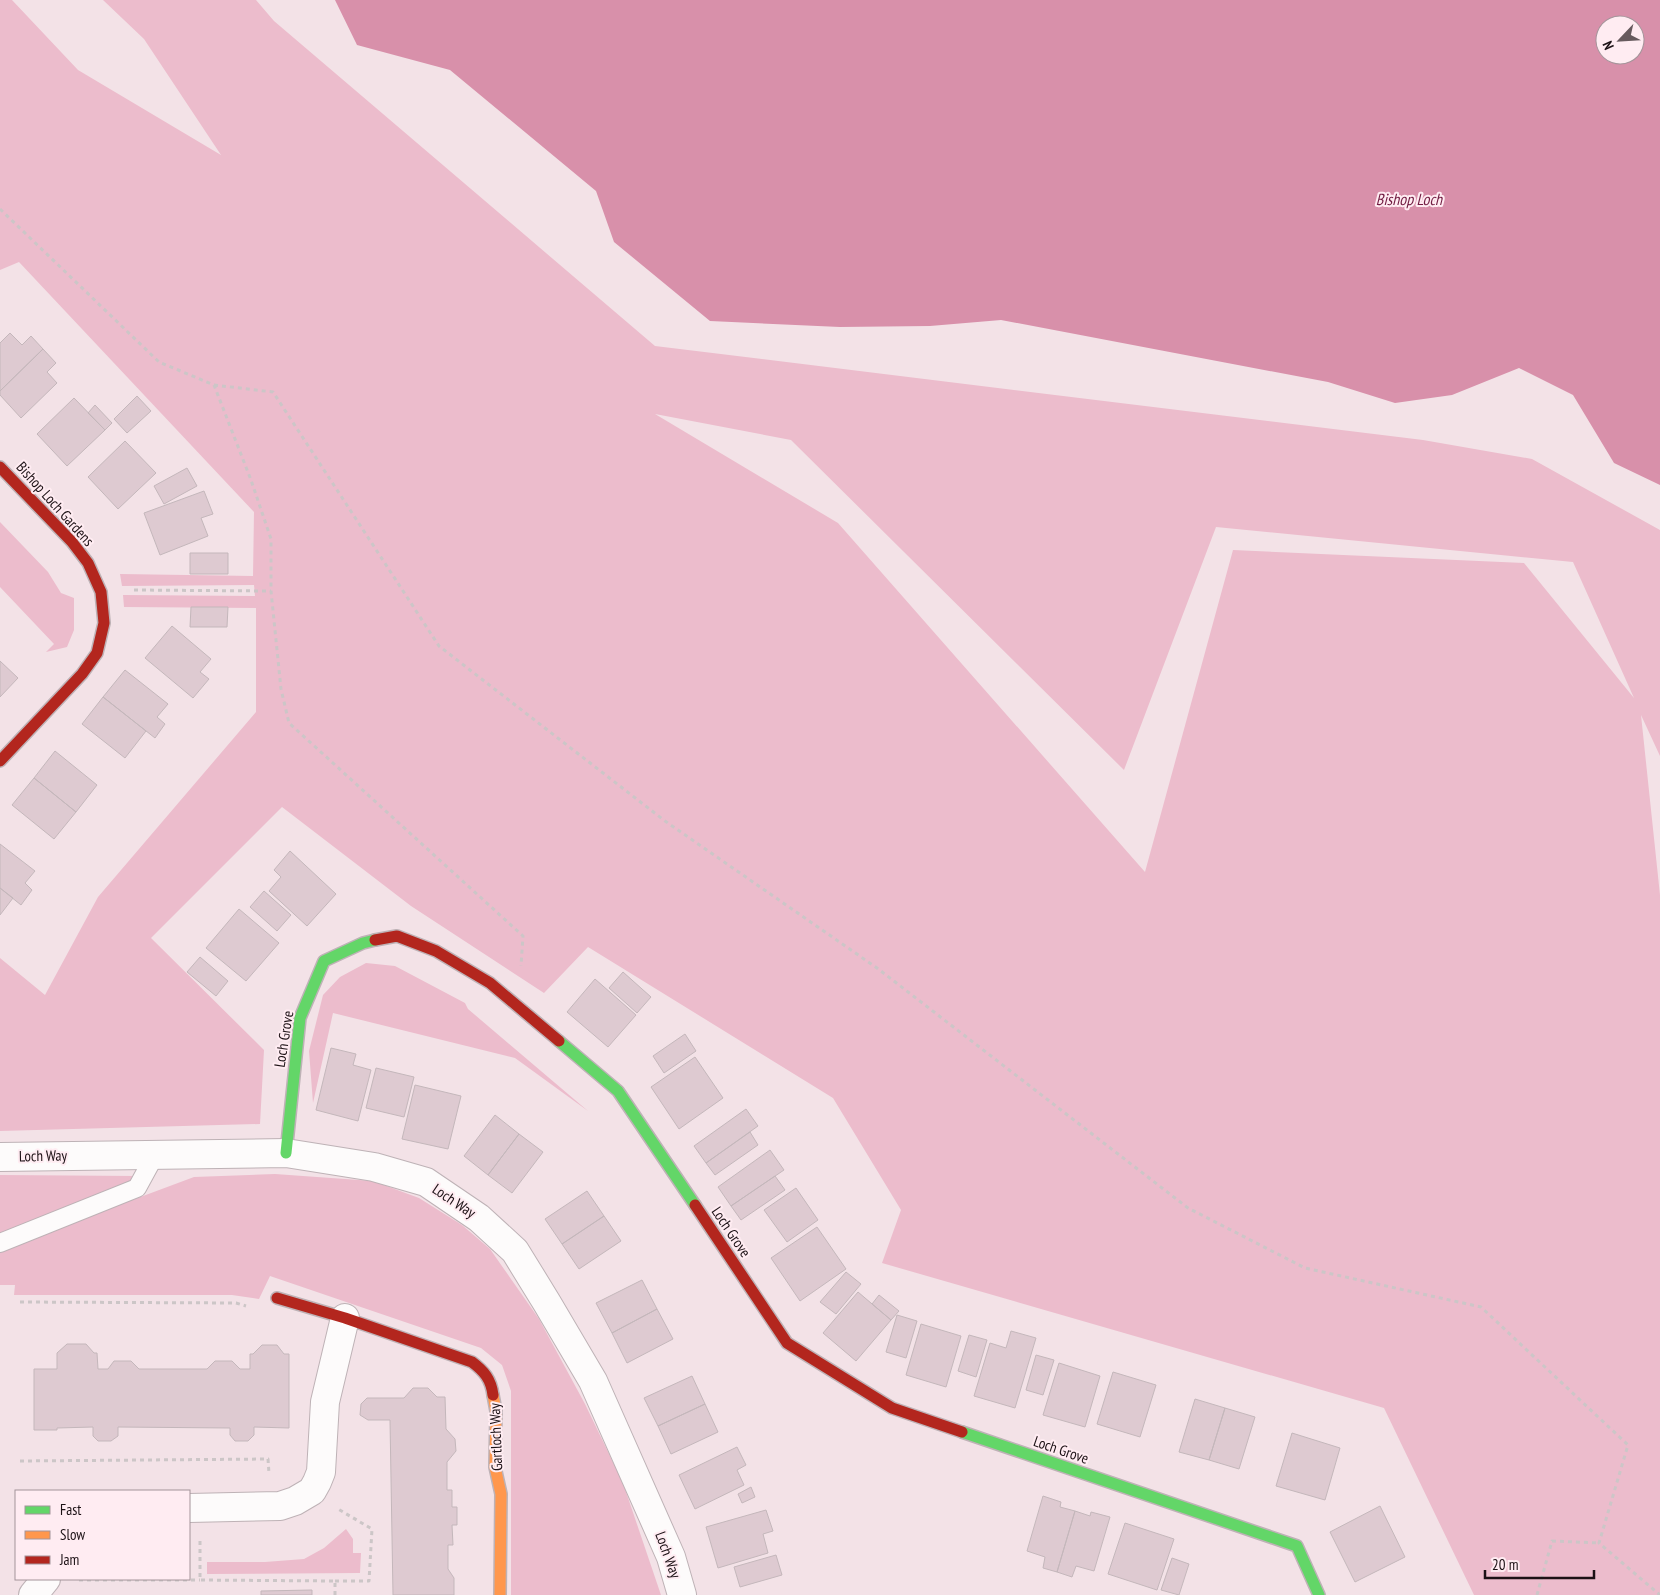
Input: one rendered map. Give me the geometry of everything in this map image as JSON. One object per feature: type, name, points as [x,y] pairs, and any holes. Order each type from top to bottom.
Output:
[{"type":"street","name":"Bishop Loch Gardens","points":[[0,466],[72,542],[88,564],[101,592],[104,623],[97,653],[82,674],[0,761]]},
{"type":"street","name":"Loch Grove","points":[[286,1153],[300,1018],[324,961],[363,943],[397,936],[443,956],[490,983],[618,1091],[787,1343],[892,1408],[1297,1546],[1319,1595]]},
{"type":"street","name":"Loch Way","points":[[0,1157],[286,1153],[374,1167],[426,1182],[479,1218],[515,1252],[593,1381],[671,1556],[682,1595]]},
{"type":"street","name":"Gartloch Way","points":[[277,1298],[345,1318],[472,1362],[485,1372],[492,1386],[496,1411],[495,1467],[501,1494],[500,1595]]},
{"type":"street","points":[[195,1508],[280,1506],[295,1501],[312,1491],[318,1482],[321,1472],[325,1402],[345,1318]]},
{"type":"lane","points":[[0,1243],[137,1188],[155,1155]]},
{"type":"path","points":[[0,208],[159,362],[214,385],[273,392],[439,646],[666,821],[877,968],[1188,1208],[1305,1268],[1481,1307],[1628,1445],[1599,1543]]},
{"type":"path","points":[[214,385],[251,480],[271,540],[271,591],[281,689],[290,723],[523,936],[518,1007]]},
{"type":"path","points":[[101,592],[145,589],[271,591]]},
{"type":"path","points":[[20,1302],[236,1303],[271,1313],[277,1298]]},
{"type":"path","points":[[20,1461],[268,1459],[270,1506]]},
{"type":"path","points":[[41,1585],[200,1580],[369,1581],[372,1529],[350,1517],[312,1491]]},
{"type":"path","points":[[195,1508],[200,1580]]},
{"type":"path","points":[[1538,1595],[1552,1541],[1599,1543],[1660,1595]]},
{"type":"path","points":[[335,1581],[335,1595]]},
{"type":"shaded area","points":[[0,0],[12,0],[78,70],[221,155],[144,39],[103,0],[256,0],[274,21],[655,346],[1423,440],[1532,459],[1660,530],[1660,756],[1641,715],[1660,895],[1660,1595],[1474,1595],[1384,1408],[882,1263],[901,1210],[833,1098],[588,947],[544,993],[411,906],[282,807],[151,938],[264,1050],[260,1124],[0,1131],[0,958],[45,995],[98,897],[256,712],[256,608],[124,607],[123,595],[255,596],[254,585],[122,586],[120,574],[253,576],[254,512],[19,262],[0,270]],"holes":[[[655,414],[791,440],[1124,770],[1216,527],[1573,562],[1634,698],[1524,563],[1233,550],[1145,872],[838,523]]]},
{"type":"shaded area","points":[[0,522],[48,572],[61,593],[74,598],[74,630],[67,647],[46,652],[54,644],[0,587]]},
{"type":"shaded area","points":[[366,963],[395,966],[465,1003],[468,1009],[588,1111],[515,1058],[333,1013],[313,1103],[309,1051],[323,995],[340,977]]},
{"type":"shaded area","points":[[275,1174],[373,1181],[419,1198],[462,1225],[490,1249],[539,1319],[585,1404],[623,1483],[661,1595],[511,1595],[511,1391],[502,1365],[481,1348],[270,1276],[259,1299],[232,1295],[14,1295],[15,1285],[0,1285],[0,1248],[194,1177]]},
{"type":"shaded area","points":[[0,1175],[136,1176],[131,1186],[0,1234]]},
{"type":"shaded area","points":[[346,1529],[353,1539],[353,1553],[361,1553],[360,1573],[207,1574],[207,1562],[265,1562],[304,1559],[324,1548]]},
{"type":"water","name":"Bishop Loch","points":[[335,0],[1660,0],[1660,485],[1614,463],[1573,395],[1519,368],[1452,395],[1395,403],[1328,382],[1001,320],[930,326],[840,327],[710,321],[614,242],[596,191],[450,70],[357,45]]},
{"type":"building","points":[[10,333],[22,345],[31,336],[43,349],[0,391],[0,343]]},
{"type":"building","points":[[43,349],[56,363],[47,372],[57,383],[21,418],[0,395],[0,391]]},
{"type":"building","points":[[137,396],[151,411],[127,433],[114,419]]},
{"type":"building","points":[[74,398],[105,430],[67,466],[37,434]]},
{"type":"building","points":[[95,405],[112,423],[105,430],[88,413]]},
{"type":"building","points":[[125,441],[156,473],[118,509],[88,477]]},
{"type":"building","points":[[187,468],[197,486],[164,504],[154,486]]},
{"type":"building","points":[[204,491],[213,514],[201,518],[208,536],[160,555],[144,513]]},
{"type":"building","points":[[190,553],[228,553],[228,574],[190,574]]},
{"type":"building","points":[[191,607],[228,607],[227,627],[190,627]]},
{"type":"building","points":[[172,626],[211,659],[200,672],[209,679],[193,698],[145,658]]},
{"type":"building","points":[[0,661],[18,678],[0,697]]},
{"type":"building","points":[[125,670],[168,704],[157,717],[165,724],[155,738],[103,697]]},
{"type":"building","points":[[103,697],[146,731],[125,758],[82,724]]},
{"type":"building","points":[[55,751],[97,785],[76,812],[34,778]]},
{"type":"building","points":[[34,778],[76,812],[54,839],[12,805]]},
{"type":"building","points":[[0,844],[35,871],[25,883],[32,890],[21,905],[0,888]]},
{"type":"building","points":[[290,851],[336,894],[307,926],[269,891],[281,877],[274,870]]},
{"type":"building","points":[[0,888],[13,898],[0,915]]},
{"type":"building","points":[[264,891],[291,915],[277,931],[250,907]]},
{"type":"building","points":[[239,909],[279,943],[246,981],[206,948]]},
{"type":"building","points":[[200,957],[228,981],[216,996],[187,972]]},
{"type":"building","points":[[623,972],[651,997],[637,1013],[609,988]]},
{"type":"building","points":[[595,979],[636,1015],[608,1047],[567,1012]]},
{"type":"building","points":[[685,1034],[696,1051],[664,1073],[653,1056]]},
{"type":"building","points":[[331,1048],[356,1054],[353,1065],[371,1070],[358,1121],[316,1110]]},
{"type":"building","points":[[695,1057],[723,1098],[679,1129],[651,1087]]},
{"type":"building","points":[[376,1068],[414,1077],[404,1117],[366,1108]]},
{"type":"building","points":[[415,1085],[461,1096],[448,1149],[402,1139]]},
{"type":"building","points":[[746,1109],[758,1126],[706,1163],[694,1146]]},
{"type":"building","points":[[495,1115],[519,1134],[488,1175],[464,1156]]},
{"type":"building","points":[[750,1132],[758,1145],[715,1175],[706,1163]]},
{"type":"building","points":[[519,1134],[543,1152],[512,1193],[488,1175]]},
{"type":"building","points":[[770,1150],[784,1170],[731,1206],[718,1187]]},
{"type":"building","points":[[775,1176],[785,1190],[741,1220],[731,1206]]},
{"type":"building","points":[[796,1188],[818,1220],[787,1242],[764,1210]]},
{"type":"building","points":[[587,1191],[604,1216],[562,1244],[545,1219]]},
{"type":"building","points":[[604,1216],[621,1241],[579,1269],[562,1244]]},
{"type":"building","points":[[817,1227],[846,1269],[800,1301],[771,1258]]},
{"type":"building","points":[[846,1272],[861,1284],[836,1314],[820,1302]]},
{"type":"building","points":[[642,1280],[657,1309],[612,1333],[596,1303]]},
{"type":"building","points":[[858,1292],[891,1320],[856,1361],[823,1333]]},
{"type":"building","points":[[879,1295],[899,1311],[891,1320],[872,1304]]},
{"type":"building","points":[[657,1309],[673,1339],[627,1363],[612,1333]]},
{"type":"building","points":[[897,1315],[917,1321],[906,1358],[886,1352]]},
{"type":"building","points":[[921,1324],[961,1336],[946,1387],[906,1375]]},
{"type":"building","points":[[1011,1331],[1036,1338],[1015,1408],[974,1396],[990,1343],[1006,1348]]},
{"type":"building","points":[[969,1335],[987,1340],[976,1377],[958,1371]]},
{"type":"building","points":[[67,1344],[86,1344],[94,1353],[97,1353],[98,1369],[108,1369],[114,1361],[131,1361],[139,1369],[207,1369],[215,1361],[232,1361],[240,1369],[250,1369],[250,1354],[253,1354],[262,1345],[277,1345],[284,1354],[289,1354],[289,1428],[254,1427],[254,1435],[248,1441],[235,1441],[230,1435],[230,1428],[118,1427],[118,1436],[111,1441],[98,1441],[93,1436],[93,1427],[34,1430],[34,1369],[57,1369],[57,1353]]},
{"type":"building","points":[[1036,1355],[1054,1360],[1043,1395],[1026,1390]]},
{"type":"building","points":[[1059,1363],[1100,1376],[1085,1427],[1043,1415]]},
{"type":"building","points":[[1113,1372],[1156,1385],[1140,1437],[1097,1424]]},
{"type":"building","points":[[692,1376],[705,1404],[658,1426],[644,1398]]},
{"type":"building","points":[[413,1388],[428,1388],[437,1397],[445,1397],[446,1429],[455,1439],[456,1451],[447,1462],[447,1490],[452,1490],[452,1507],[457,1507],[457,1525],[452,1525],[453,1545],[448,1545],[448,1569],[454,1578],[454,1595],[393,1595],[390,1420],[368,1420],[360,1415],[361,1404],[367,1398],[404,1398]]},
{"type":"building","points":[[1195,1399],[1225,1408],[1209,1460],[1179,1452]]},
{"type":"building","points":[[705,1404],[718,1432],[671,1454],[658,1426]]},
{"type":"building","points":[[1225,1408],[1255,1417],[1239,1469],[1209,1460]]},
{"type":"building","points":[[1292,1433],[1340,1448],[1325,1500],[1276,1486]]},
{"type":"building","points":[[737,1447],[746,1465],[737,1470],[744,1485],[695,1509],[679,1475]]},
{"type":"building","points":[[751,1487],[755,1497],[742,1503],[738,1494]]},
{"type":"building","points":[[1043,1496],[1061,1502],[1060,1507],[1075,1511],[1057,1572],[1043,1568],[1045,1557],[1027,1551]]},
{"type":"building","points":[[1380,1506],[1405,1557],[1355,1582],[1330,1532]]},
{"type":"building","points":[[766,1510],[773,1531],[763,1534],[768,1553],[718,1568],[706,1527]]},
{"type":"building","points":[[1075,1511],[1090,1516],[1091,1512],[1110,1517],[1094,1571],[1076,1566],[1072,1577],[1057,1572]]},
{"type":"building","points":[[1125,1523],[1174,1539],[1157,1590],[1108,1574]]},
{"type":"building","points":[[776,1555],[782,1575],[740,1587],[734,1567]]},
{"type":"building","points":[[1172,1558],[1189,1564],[1179,1595],[1161,1590]]},
{"type":"building","points":[[312,1590],[312,1595],[261,1595],[261,1591]]},
{"type":"traffic: fast","points":[[286,1153],[300,1018],[324,961],[363,943],[375,940]]},
{"type":"traffic: fast","points":[[559,1041],[618,1091],[695,1205]]},
{"type":"traffic: fast","points":[[962,1432],[1297,1546],[1319,1595]]},
{"type":"traffic: slow","points":[[493,1395],[496,1411],[495,1467],[501,1494],[500,1595]]},
{"type":"traffic: jam","points":[[0,467],[72,542],[88,563],[101,592],[104,623],[97,653],[82,674],[0,761]]},
{"type":"traffic: jam","points":[[375,940],[397,936],[436,951],[490,983],[559,1041]]},
{"type":"traffic: jam","points":[[695,1205],[787,1343],[892,1408],[962,1432]]},
{"type":"traffic: jam","points":[[277,1298],[345,1318],[472,1362],[486,1376],[491,1384],[493,1395]]}]
